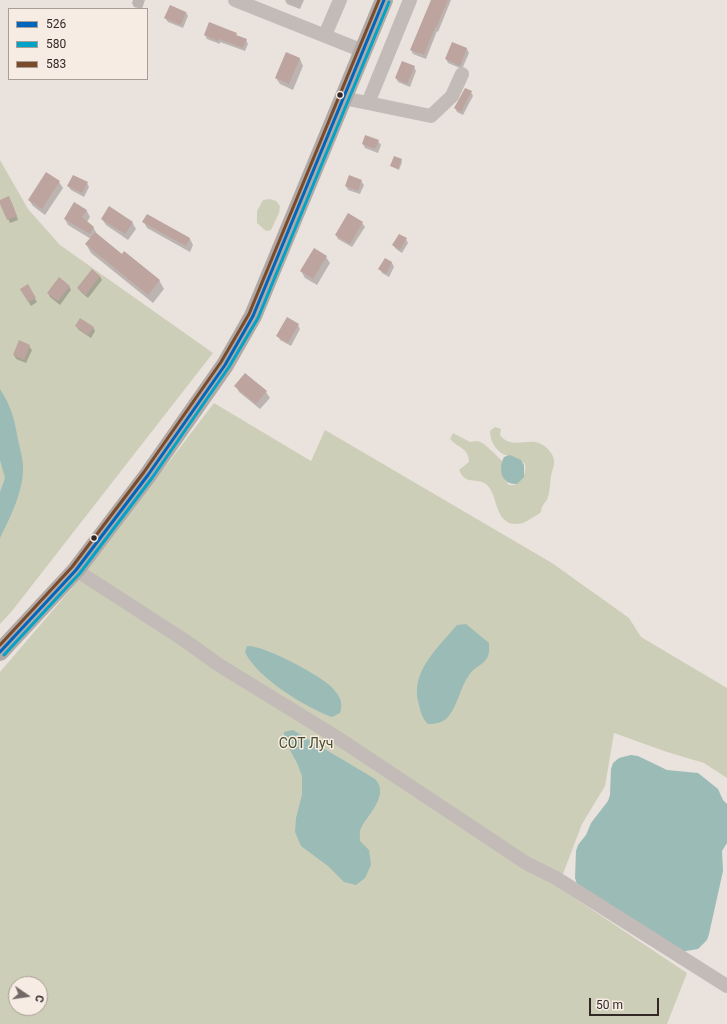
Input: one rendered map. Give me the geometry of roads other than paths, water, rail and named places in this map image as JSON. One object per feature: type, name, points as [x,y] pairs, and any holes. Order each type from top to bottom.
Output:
[{"type":"main road","points":[[0,652],[76,570],[148,475],[225,365],[240,341],[253,316],[384,0]]},
{"type":"street","points":[[235,0],[363,51]]},
{"type":"street","points":[[325,35],[340,0]]},
{"type":"street","points":[[368,103],[410,0]]},
{"type":"street","points":[[343,98],[431,116],[452,96],[462,74]]},
{"type":"street","points":[[76,570],[184,640],[219,665],[341,740],[526,863],[556,878],[727,986]]},
{"type":"water","points":[[0,389],[13,416],[23,465],[23,474],[19,493],[0,538],[0,492],[5,478],[0,460]]},
{"type":"water","points":[[510,455],[521,460],[524,465],[524,477],[517,484],[507,482],[501,471],[504,457]]},
{"type":"water","points":[[466,624],[489,643],[488,656],[483,663],[469,675],[448,717],[439,723],[428,724],[424,720],[421,713],[417,693],[418,682],[422,671],[427,661],[457,625]]},
{"type":"water","points":[[247,646],[265,650],[277,655],[321,679],[336,692],[339,697],[341,704],[340,713],[332,717],[296,699],[283,690],[260,672],[251,662],[245,652]]},
{"type":"water","points":[[293,730],[375,779],[379,785],[379,798],[361,828],[360,833],[360,841],[369,850],[371,865],[365,878],[356,885],[344,882],[328,866],[301,846],[295,832],[296,818],[302,795],[302,776],[284,739],[284,732]]},
{"type":"water","points":[[631,755],[638,756],[667,770],[698,773],[718,789],[723,800],[727,804],[727,843],[722,851],[723,871],[709,934],[707,940],[698,949],[680,952],[577,884],[575,878],[576,851],[578,845],[586,835],[591,823],[608,801],[610,795],[611,769],[613,763],[619,758]]},
{"type":"park label","name":"СОТ Луч","points":[[306,744]]}]
